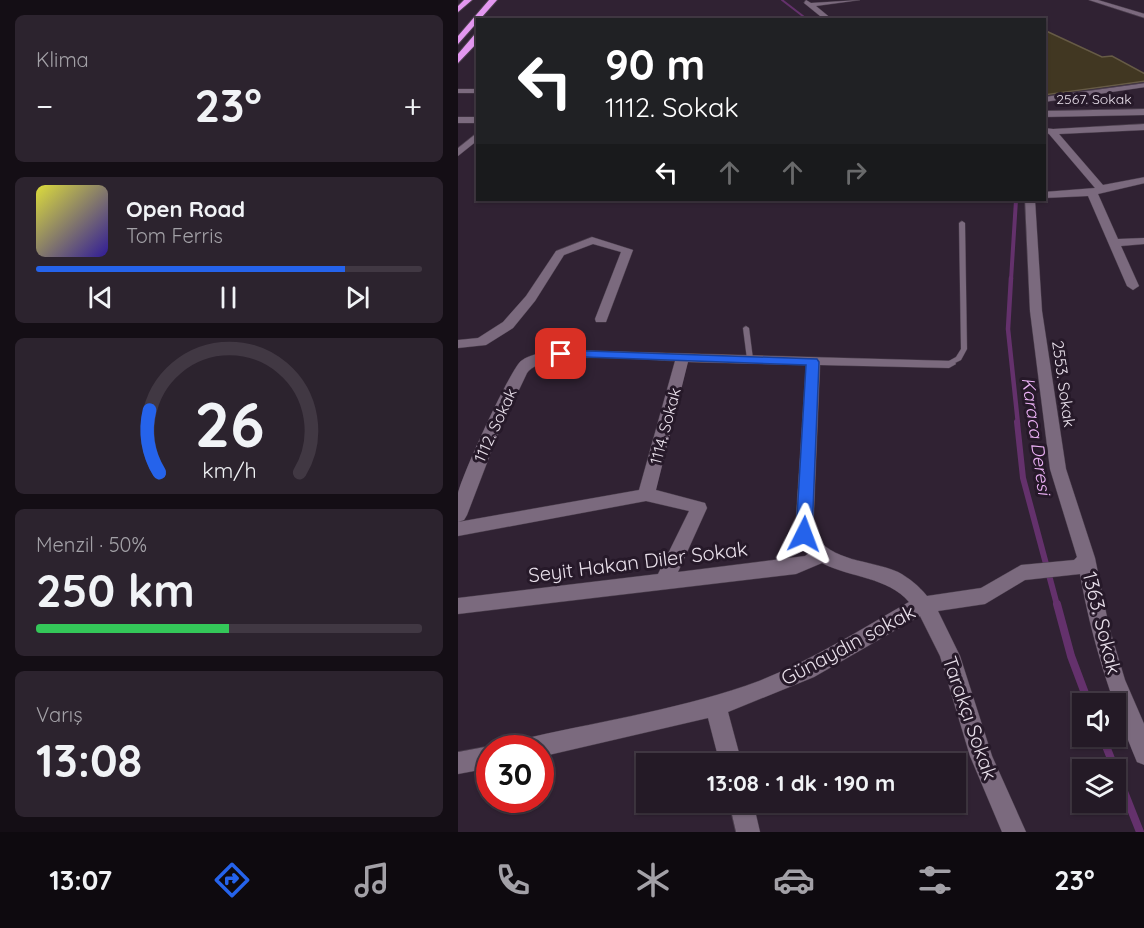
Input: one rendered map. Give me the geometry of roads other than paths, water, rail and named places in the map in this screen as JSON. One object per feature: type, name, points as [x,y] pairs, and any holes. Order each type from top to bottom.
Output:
[{"type":"highway","points":[[458,10],[468,0]]},
{"type":"highway","points":[[473,8],[481,0]]},
{"type":"highway","points":[[478,18],[493,0]]},
{"type":"highway","points":[[458,41],[476,20]]},
{"type":"highway","points":[[458,60],[476,38]]},
{"type":"street","points":[[806,2],[857,0]]},
{"type":"street","points":[[1092,0],[1145,16]]},
{"type":"street","points":[[806,2],[827,18]]},
{"type":"street","points":[[1046,100],[1145,85]]},
{"type":"street","points":[[458,91],[476,91]]},
{"type":"street","name":"2567. Sokak","points":[[1046,114],[1145,112]]},
{"type":"street","points":[[458,120],[476,120]]},
{"type":"street","points":[[1048,130],[1145,127]]},
{"type":"street","points":[[1048,130],[1097,191],[1114,243],[1133,286]]},
{"type":"street","points":[[458,153],[476,137]]},
{"type":"street","points":[[1046,195],[1097,191],[1141,182]]},
{"type":"street","name":"2553. Sokak","points":[[1030,201],[1036,311],[1058,470],[1082,562]]},
{"type":"street","points":[[458,344],[481,342],[508,325],[530,298],[560,253],[592,240],[627,250],[601,319]]},
{"type":"street","points":[[1114,243],[1145,241]]},
{"type":"street","name":"1112. Sokak","points":[[458,515],[490,434],[526,364],[546,356],[561,354],[683,356],[813,362],[949,364]]},
{"type":"street","name":"1114. Sokak","points":[[646,495],[683,356]]},
{"type":"street","points":[[813,362],[804,534],[808,543],[821,555]]},
{"type":"street","points":[[458,529],[646,495],[675,500],[699,508],[664,582]]},
{"type":"street","name":"Seyit Hakan Diler Sokak","points":[[458,606],[796,566],[810,562],[821,555]]},
{"type":"street","name":"Tarakçı Sokak","points":[[821,555],[902,583],[911,589],[941,635],[953,664],[967,717],[982,758],[1014,832]]},
{"type":"street","name":"Günaydın sokak","points":[[554,743],[716,706],[807,670],[922,605],[985,596],[1021,573],[1082,562]]},
{"type":"street","name":"1363. Sokak","points":[[1082,562],[1115,680],[1145,754]]},
{"type":"street","points":[[716,706],[728,753]]},
{"type":"street","points":[[458,763],[476,760]]},
{"type":"street","points":[[744,813],[748,832]]},
{"type":"lane","points":[[949,364],[959,358],[964,349],[962,223]]},
{"type":"lane","points":[[746,328],[750,359]]},
{"type":"waterway","name":"Karaca Deresi","points":[[782,0],[805,18]]},
{"type":"waterway","name":"Karaca Deresi","points":[[1011,280],[1016,201]]},
{"type":"waterway","name":"Karaca Deresi","points":[[1011,278],[1008,329],[1018,424]]},
{"type":"waterway","name":"Karaca Deresi","points":[[1017,422],[1023,478],[1057,605]]},
{"type":"waterway","name":"Karaca Deresi","points":[[1057,604],[1071,656],[1085,693]]},
{"type":"waterway","name":"Karaca Deresi","points":[[1106,747],[1140,832]]}]
